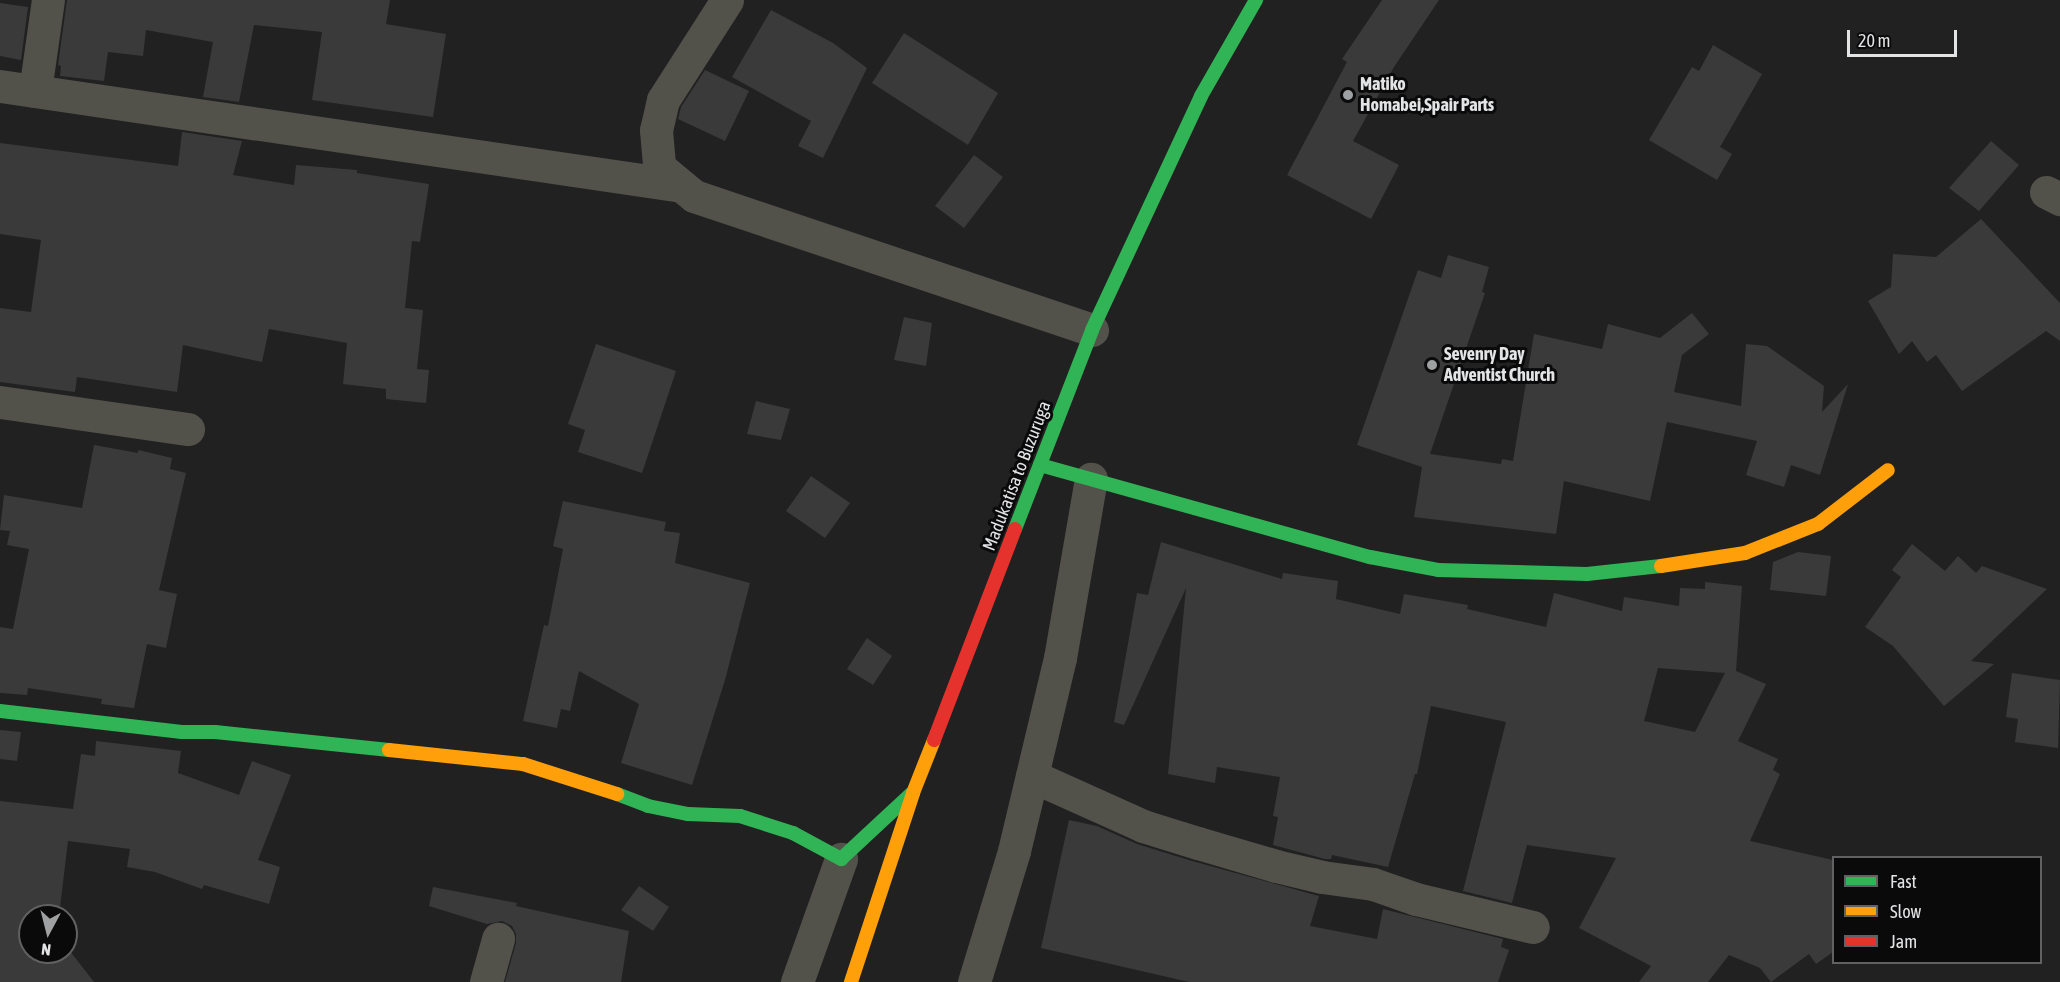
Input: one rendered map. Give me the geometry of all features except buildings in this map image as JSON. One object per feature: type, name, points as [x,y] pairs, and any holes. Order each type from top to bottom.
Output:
[{"type":"street","points":[[35,91],[48,0]]},
{"type":"street","points":[[727,0],[663,100],[656,130],[659,167],[694,196],[1092,330]]},
{"type":"street","name":"Madukatisa to Buzuruga","points":[[851,982],[913,793],[1092,330],[1201,96],[1256,0]]},
{"type":"street","points":[[0,86],[682,186]]},
{"type":"street","points":[[0,402],[188,429]]},
{"type":"street","points":[[1040,465],[1370,557],[1427,568],[1516,574],[1587,574],[1680,564],[1745,553],[1818,524],[1888,470]]},
{"type":"street","points":[[974,982],[1014,851],[1060,658],[1091,479]]},
{"type":"street","points":[[0,711],[182,732],[215,732],[524,764],[598,786],[648,806],[688,814],[740,816],[794,833],[841,859]]},
{"type":"street","points":[[1032,776],[1143,826],[1198,843],[1275,866],[1322,877],[1373,884],[1416,899],[1533,927]]},
{"type":"street","points":[[797,982],[841,859],[913,793]]},
{"type":"street","points":[[486,982],[498,939]]},
{"type":"traffic: fast","points":[[1015,529],[1092,330],[1201,96],[1256,0]]},
{"type":"traffic: fast","points":[[1040,465],[1370,557],[1438,570],[1587,574],[1661,566]]},
{"type":"traffic: fast","points":[[0,711],[182,732],[215,732],[389,750]]},
{"type":"traffic: fast","points":[[617,794],[648,806],[688,814],[740,816],[793,833],[841,859],[911,794]]},
{"type":"traffic: slow","points":[[1661,566],[1745,553],[1818,524],[1888,470]]},
{"type":"traffic: slow","points":[[851,982],[913,793],[934,740]]},
{"type":"traffic: slow","points":[[389,750],[523,764],[617,794]]},
{"type":"traffic: jam","points":[[934,740],[1015,529]]},
{"type":"place","name":"Matiko Homabei,Spair Parts","points":[[1348,95]]},
{"type":"place","name":"Sevenry Day Adventist Church","points":[[1432,365]]}]
